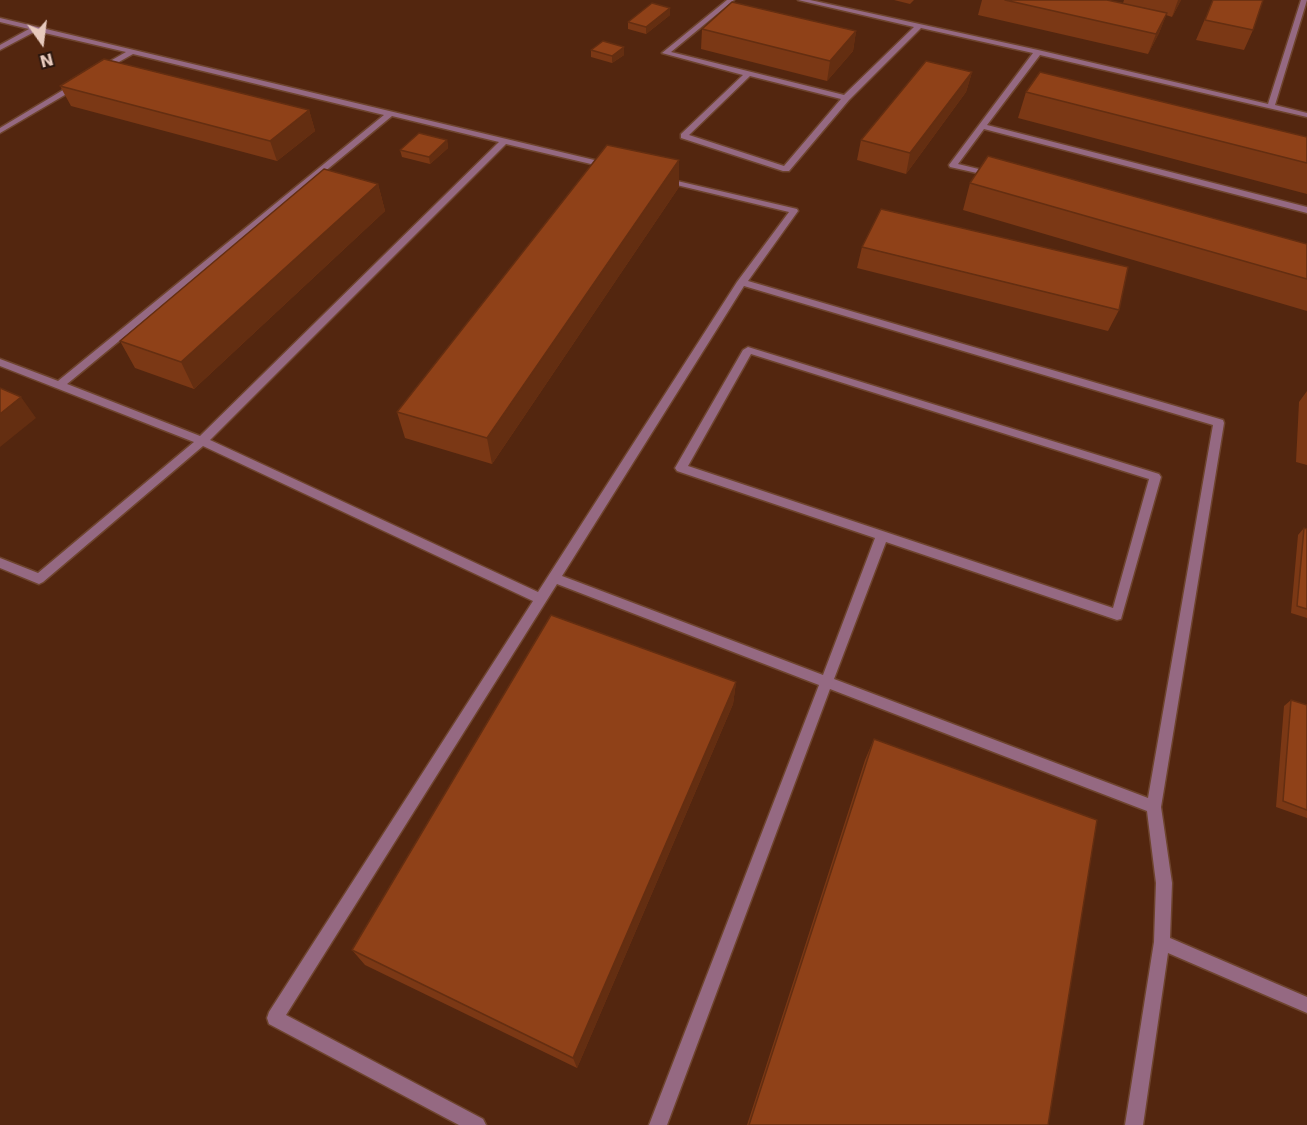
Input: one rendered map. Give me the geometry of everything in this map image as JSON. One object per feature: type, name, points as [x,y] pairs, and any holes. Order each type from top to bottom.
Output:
[{"type":"lane","points":[[731,0],[666,53],[846,98]]},
{"type":"lane","points":[[801,0],[1038,52],[1307,115]]},
{"type":"lane","points":[[1271,106],[1304,0]]},
{"type":"lane","points":[[0,20],[620,169]]},
{"type":"lane","points":[[748,74],[684,136],[786,169],[846,98],[919,26]]},
{"type":"lane","points":[[0,48],[36,28]]},
{"type":"lane","points":[[91,76],[132,52]]},
{"type":"lane","points":[[999,177],[953,165],[1038,52]]},
{"type":"lane","points":[[0,131],[81,82]]},
{"type":"lane","points":[[61,384],[390,114]]},
{"type":"lane","points":[[981,126],[1307,210]]},
{"type":"lane","points":[[0,563],[39,579],[202,441],[505,141]]},
{"type":"lane","points":[[477,1125],[275,1018],[741,282],[794,211],[655,177]]},
{"type":"lane","points":[[741,282],[1219,423],[1154,807],[1164,883],[1162,942],[1134,1125]]},
{"type":"lane","points":[[748,350],[1155,477],[1118,615],[882,536],[681,468],[748,350]]},
{"type":"lane","points":[[0,362],[202,441],[541,598]]},
{"type":"lane","points":[[658,1125],[882,536]]},
{"type":"lane","points":[[554,578],[1154,807]]},
{"type":"lane","points":[[1162,942],[1307,1005]]},
{"type":"building","points":[[1005,0],[1107,0],[1167,13],[1156,34]]},
{"type":"building","points":[[1213,0],[1263,0],[1253,30],[1205,20]]},
{"type":"building","points":[[732,2],[856,31],[830,61],[702,29]]},
{"type":"building","points":[[652,3],[670,8],[646,27],[628,22]]},
{"type":"building","points":[[603,41],[624,47],[612,56],[591,50]]},
{"type":"building","points":[[104,59],[309,110],[270,141],[60,86]]},
{"type":"building","points":[[926,61],[972,72],[910,153],[861,140]]},
{"type":"building","points":[[1040,72],[1307,137],[1307,163],[1026,92]]},
{"type":"building","points":[[419,133],[447,140],[429,157],[400,150]]},
{"type":"building","points":[[607,145],[679,160],[487,438],[397,412]]},
{"type":"building","points":[[988,156],[1307,244],[1307,279],[970,183]]},
{"type":"building","points":[[324,169],[378,184],[181,362],[120,341]]},
{"type":"building","points":[[881,209],[1128,267],[1119,310],[862,247]]},
{"type":"building","points":[[0,388],[21,397],[0,414]]},
{"type":"building","points":[[1304,528],[1307,529],[1307,609],[1297,606]]},
{"type":"building","points":[[551,615],[736,682],[573,1058],[352,950]]},
{"type":"building","points":[[1291,700],[1307,705],[1307,810],[1283,801]]},
{"type":"building","points":[[874,739],[1097,820],[1048,1125],[749,1125]]}]
